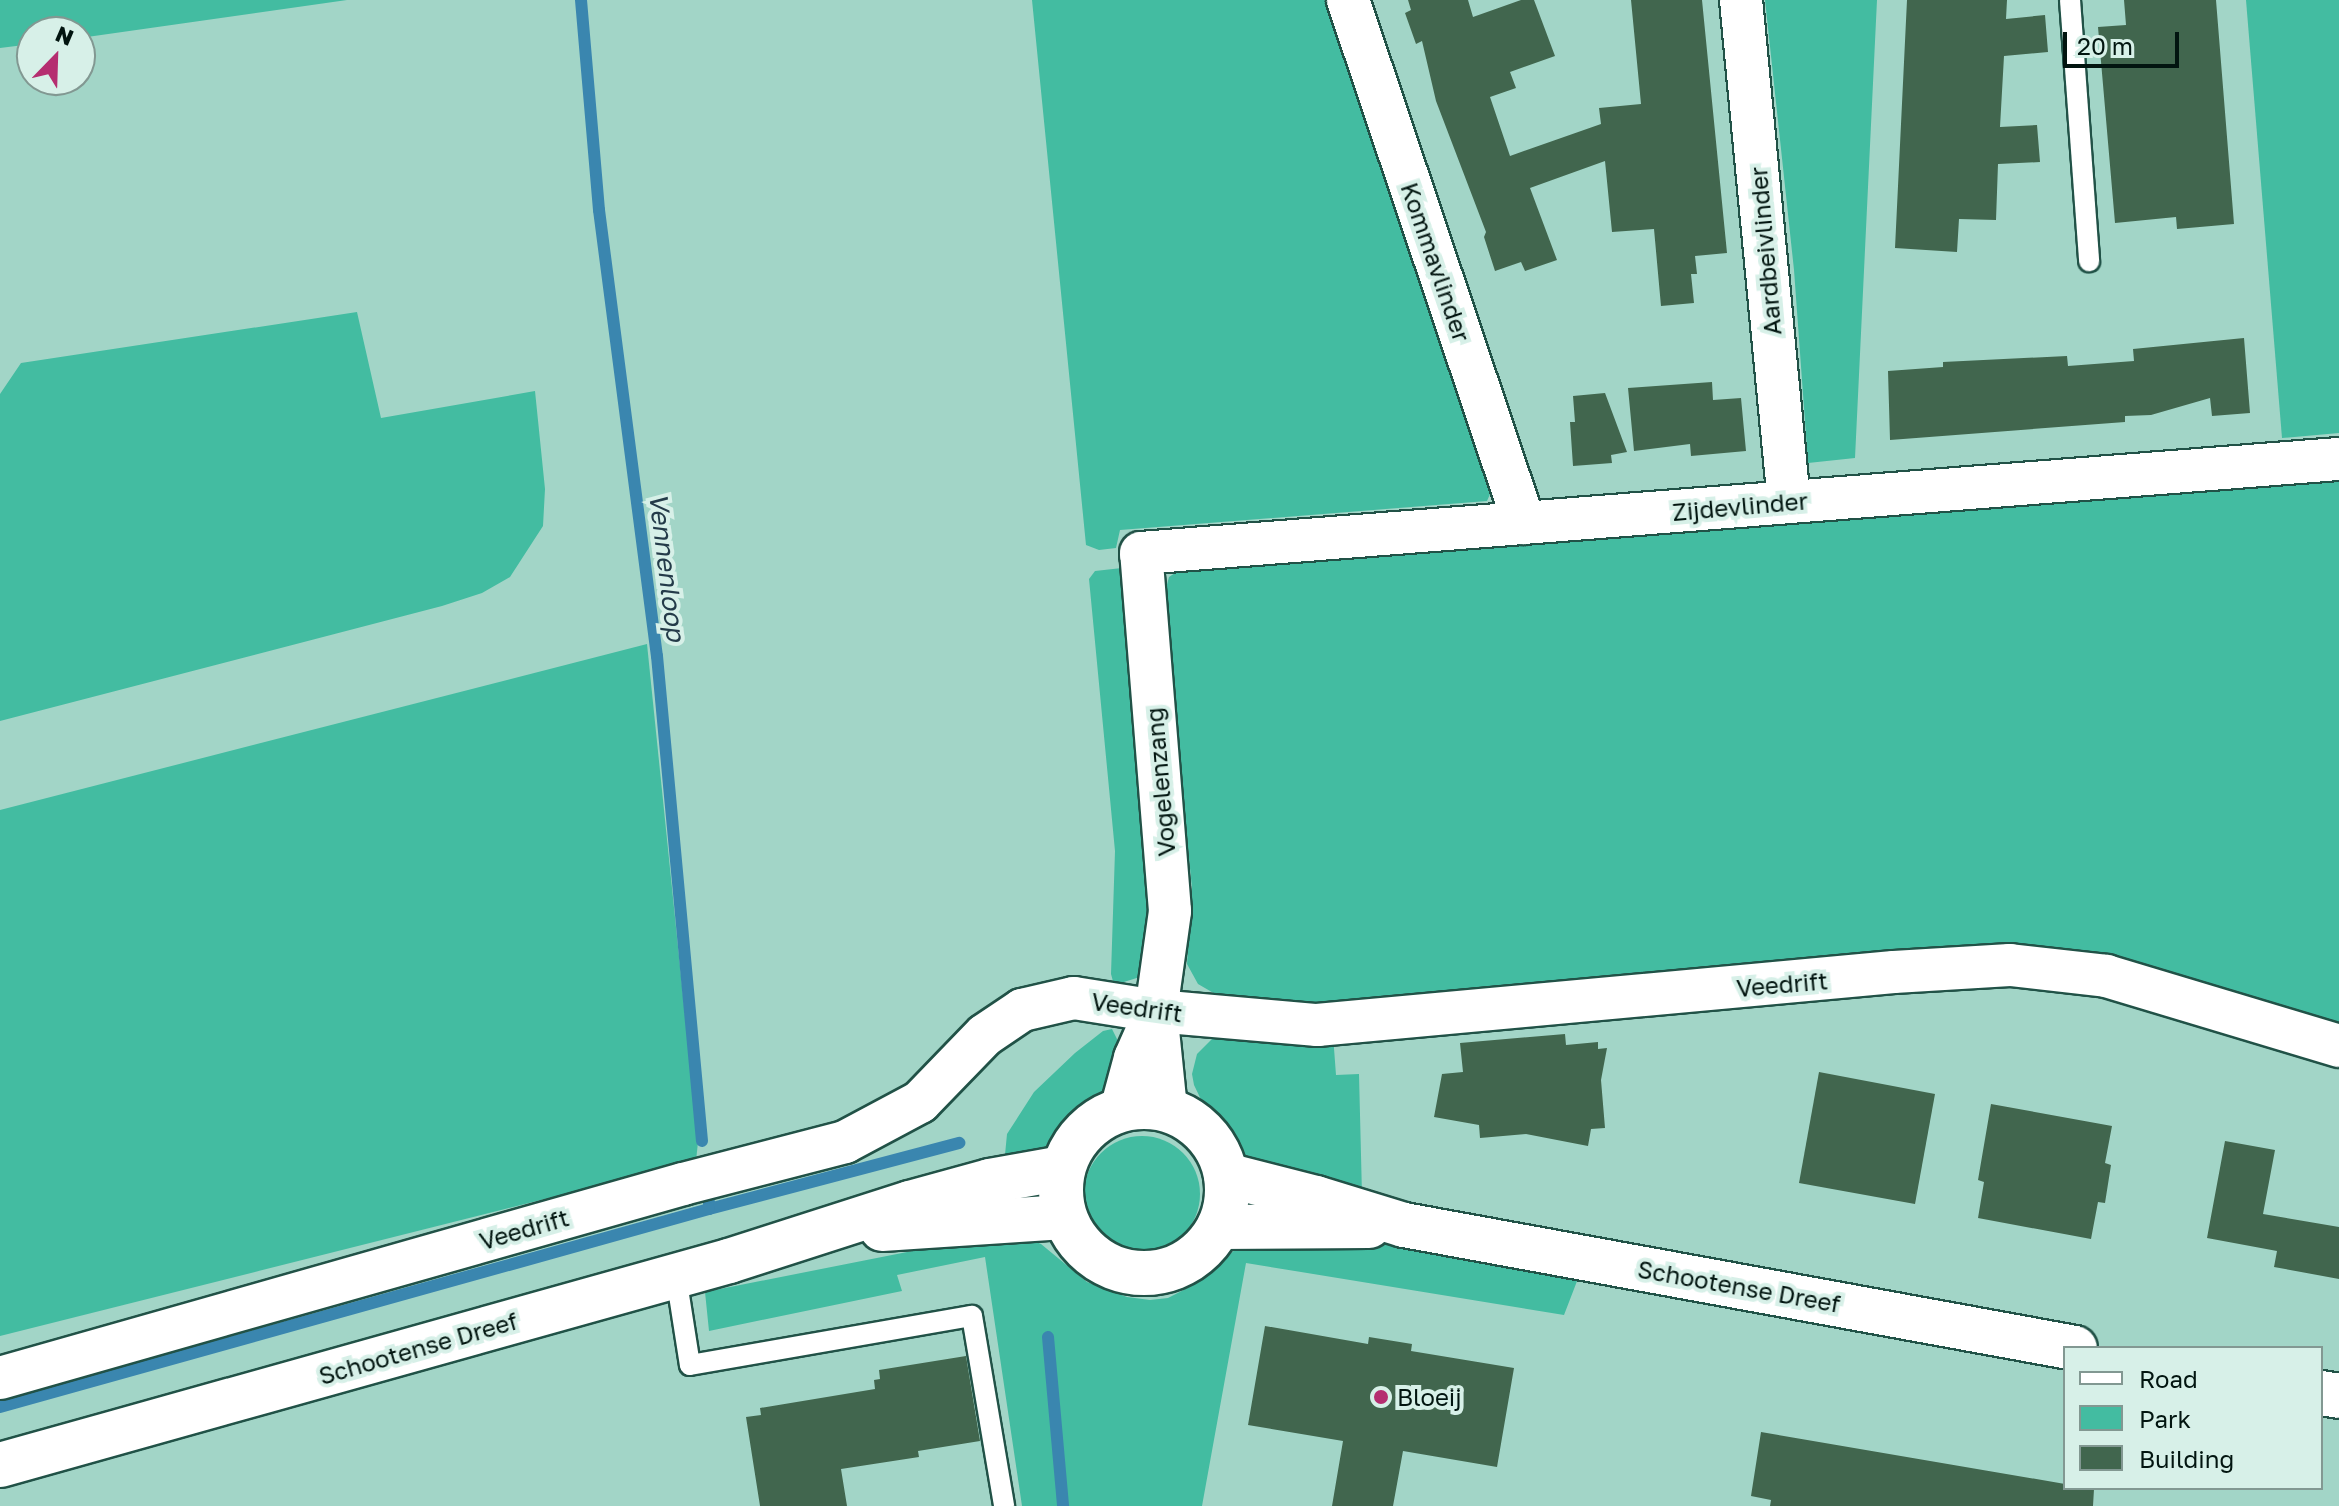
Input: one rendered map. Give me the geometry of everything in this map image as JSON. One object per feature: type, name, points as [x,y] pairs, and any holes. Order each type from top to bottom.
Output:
[{"type":"street","name":"Kommavlinder","points":[[1348,0],[1524,523]]},
{"type":"street","name":"Aardbeivlinder","points":[[1741,0],[1789,502]]},
{"type":"street","name":"Zijdevlinder","points":[[1141,553],[2339,459]]},
{"type":"street","name":"Vogelenzang","points":[[1141,553],[1170,911],[1156,1011],[1166,1109]]},
{"type":"street","name":"Veedrift","points":[[0,1378],[668,1188],[845,1142],[920,1102],[985,1035],[1022,1010],[1074,998],[1156,1011],[1317,1025],[1894,972],[2010,965],[2106,976],[2339,1046]]},
{"type":"street","name":"Vogelenzang","points":[[1121,1110],[1135,1058],[1156,1011]]},
{"type":"street","points":[[1144,1106],[1166,1109],[1188,1119],[1206,1134],[1219,1153],[1226,1175],[1227,1202],[1219,1227],[1199,1252],[1171,1269],[1139,1273],[1107,1265],[1081,1245],[1064,1217],[1060,1193],[1063,1168],[1075,1142],[1095,1122],[1121,1110],[1144,1106]]},
{"type":"street","name":"Schootense Dreef","points":[[0,1465],[676,1276],[964,1188],[1063,1168]]},
{"type":"street","name":"Schootense Dreef","points":[[1226,1175],[1404,1225],[2064,1346]]},
{"type":"street","name":"Schootense Dreef","points":[[836,1229],[916,1229],[1064,1217]]},
{"type":"street","name":"Schootense Dreef","points":[[1219,1227],[1404,1225]]},
{"type":"lane","points":[[2070,0],[2089,261]]},
{"type":"lane","points":[[676,1276],[690,1365],[972,1316],[1004,1506]]},
{"type":"green space","points":[[0,0],[347,0],[96,36],[96,16],[16,16],[16,46],[0,48]]},
{"type":"green space","points":[[1032,0],[1328,0],[1494,485],[1487,501],[1120,530],[1116,548],[1099,550],[1086,545]]},
{"type":"green space","points":[[1765,0],[1877,0],[1855,458],[1808,463],[1794,270]]},
{"type":"green space","points":[[2246,0],[2339,0],[2339,433],[2282,438]]},
{"type":"green space","points":[[357,312],[381,418],[535,391],[545,489],[543,526],[510,577],[482,593],[442,606],[0,721],[0,394],[21,363]]},
{"type":"green space","points":[[2339,474],[2339,1030],[2122,964],[1355,1008],[1217,995],[1198,984],[1187,964],[1192,888],[1163,600],[1169,577],[1187,565]]},
{"type":"green space","points":[[1131,567],[1163,896],[1140,977],[1114,985],[1111,974],[1115,851],[1089,579],[1095,571]]},
{"type":"green space","points":[[647,644],[698,1142],[696,1161],[0,1336],[0,810]]},
{"type":"green space","points":[[1112,1029],[1123,1051],[1107,1092],[1072,1118],[1043,1149],[1004,1165],[1007,1134],[1034,1092],[1075,1053],[1103,1031]]},
{"type":"green space","points":[[1217,1034],[1333,1035],[1336,1075],[1359,1074],[1362,1195],[1243,1158],[1206,1110],[1194,1085],[1192,1074],[1197,1054]]},
{"type":"green space","points":[[1142,1136],[1164,1141],[1183,1153],[1195,1172],[1200,1194],[1195,1216],[1183,1235],[1164,1247],[1142,1252],[1120,1247],[1101,1235],[1089,1216],[1084,1194],[1089,1172],[1101,1153],[1120,1141]]},
{"type":"green space","points":[[993,1235],[1022,1236],[1041,1244],[1087,1282],[1127,1297],[1150,1300],[1168,1298],[1199,1282],[1238,1247],[1373,1242],[1579,1276],[1564,1315],[1246,1263],[1202,1506],[1022,1506],[985,1257],[897,1275],[902,1291],[709,1331],[705,1292]]},
{"type":"building","points":[[1408,0],[1468,0],[1473,17],[1521,0],[1534,0],[1555,56],[1510,72],[1516,88],[1490,97],[1510,156],[1601,124],[1599,108],[1641,104],[1631,0],[1702,0],[1727,253],[1695,256],[1697,274],[1691,274],[1694,303],[1661,306],[1654,229],[1612,232],[1605,161],[1530,188],[1557,260],[1525,271],[1521,262],[1495,271],[1484,237],[1486,232],[1436,101],[1422,41],[1416,44],[1405,13],[1411,10]]},
{"type":"building","points":[[1907,0],[2007,0],[2006,19],[2045,15],[2048,52],[2004,56],[2000,127],[2037,125],[2040,162],[1998,164],[1996,220],[1959,219],[1957,252],[1895,248]]},
{"type":"building","points":[[2124,0],[2216,0],[2234,224],[2177,229],[2176,217],[2115,223],[2098,27],[2126,25]]},
{"type":"building","points":[[2244,338],[2250,413],[2212,416],[2210,398],[2151,415],[2125,416],[2125,422],[1890,440],[1888,371],[1943,367],[1943,362],[2067,356],[2068,366],[2134,361],[2133,349]]},
{"type":"building","points":[[1712,382],[1713,400],[1741,398],[1746,451],[1691,456],[1690,444],[1634,451],[1628,388]]},
{"type":"building","points":[[1605,393],[1627,452],[1611,455],[1612,463],[1573,466],[1570,422],[1575,422],[1573,396]]},
{"type":"building","points":[[1565,1034],[1566,1045],[1598,1042],[1598,1049],[1607,1048],[1601,1080],[1605,1128],[1591,1129],[1588,1146],[1526,1134],[1480,1138],[1479,1125],[1434,1117],[1442,1074],[1463,1072],[1460,1043]]},
{"type":"building","points":[[1819,1072],[1935,1094],[1915,1204],[1799,1183]]},
{"type":"building","points":[[1991,1104],[2112,1126],[2105,1163],[2111,1165],[2105,1203],[2098,1202],[2091,1239],[1978,1218],[1984,1182],[1978,1180]]},
{"type":"building","points":[[2225,1141],[2275,1150],[2263,1214],[2339,1227],[2339,1279],[2274,1267],[2277,1251],[2207,1238]]},
{"type":"building","name":"Bloeij","points":[[1265,1326],[1368,1344],[1369,1337],[1412,1344],[1411,1351],[1514,1368],[1497,1467],[1403,1451],[1393,1506],[1332,1506],[1343,1441],[1248,1425]]},
{"type":"building","points":[[966,1356],[980,1441],[918,1451],[919,1457],[841,1469],[847,1506],[760,1506],[746,1417],[761,1415],[760,1408],[875,1389],[874,1380],[880,1379],[879,1370]]},
{"type":"building","points":[[1761,1432],[2063,1484],[2063,1490],[2094,1490],[2093,1506],[1770,1506],[1771,1500],[1751,1496]]},
{"type":"waterway","name":"Vennenloop","points":[[581,0],[599,210],[657,656],[702,1141]]},
{"type":"waterway","name":"Vennenloop","points":[[709,1202],[709,1209],[959,1143]]},
{"type":"waterway","points":[[0,1407],[709,1209]]},
{"type":"waterway","name":"Vennenloop","points":[[1048,1337],[1063,1506]]},
{"type":"place","name":"Bloeij","points":[[1381,1397]]}]
